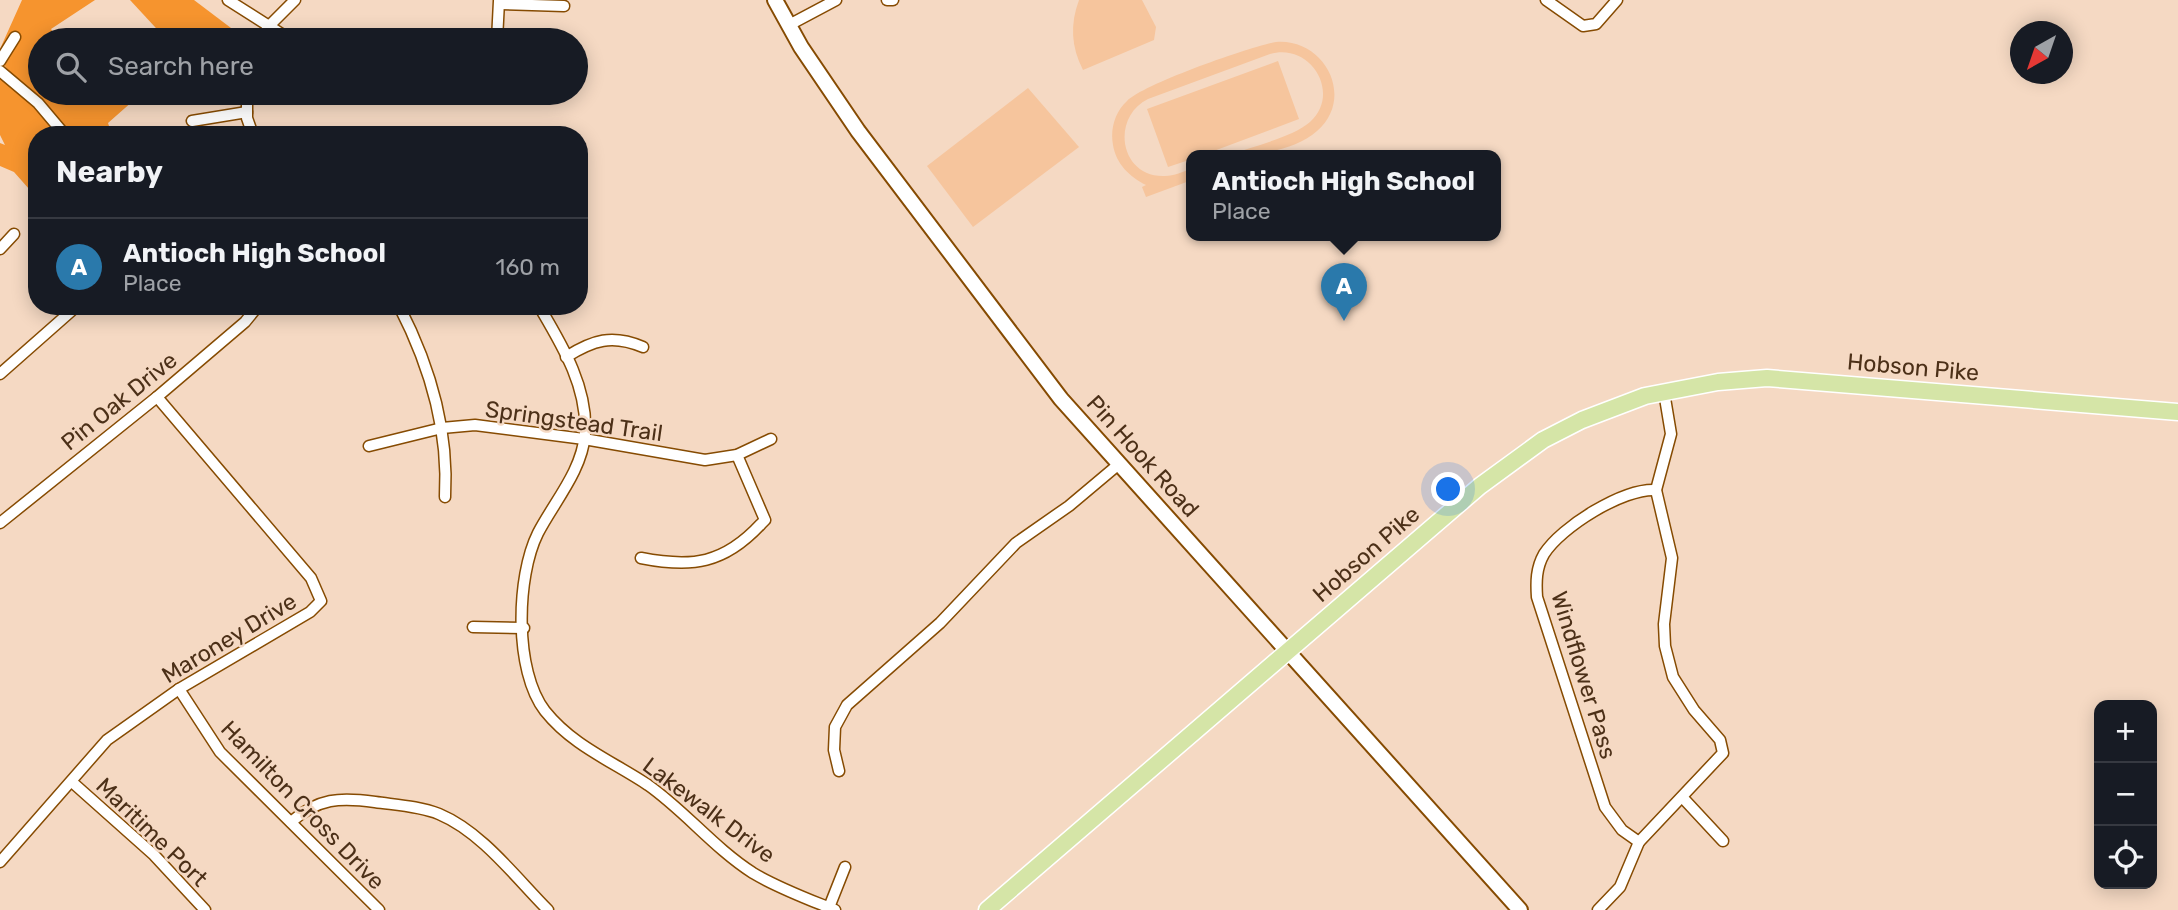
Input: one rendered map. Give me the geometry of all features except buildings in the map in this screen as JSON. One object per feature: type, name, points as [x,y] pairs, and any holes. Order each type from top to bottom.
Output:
[{"type":"main road","name":"Hobson Pike","points":[[987,910],[1508,463],[1582,420],[1664,392],[1718,382],[1767,378],[2178,412]]},
{"type":"street","points":[[228,0],[272,28]]},
{"type":"street","points":[[269,26],[295,0]]},
{"type":"street","name":"Pin Hook Road","points":[[775,0],[858,131],[1062,399],[1520,910]]},
{"type":"street","points":[[789,26],[836,0]]},
{"type":"street","points":[[887,0],[893,0]]},
{"type":"street","points":[[1546,0],[1583,26],[1596,24],[1617,0]]},
{"type":"street","points":[[498,28],[500,2],[564,6]]},
{"type":"street","points":[[0,61],[15,37]]},
{"type":"street","points":[[0,71],[28,93]]},
{"type":"street","points":[[38,105],[57,126]]},
{"type":"street","points":[[247,105],[251,126]]},
{"type":"street","points":[[192,121],[247,112]]},
{"type":"street","points":[[0,249],[15,233]]},
{"type":"street","points":[[0,374],[67,315]]},
{"type":"street","name":"Pin Oak Drive","points":[[0,523],[157,397],[233,333],[250,315]]},
{"type":"street","points":[[404,315],[428,370],[442,428],[447,468],[445,497]]},
{"type":"street","name":"Lakewalk Drive","points":[[544,315],[566,357],[584,403],[584,439],[572,476],[538,533],[524,568],[524,650],[533,688],[544,710],[573,740],[646,784],[754,874],[831,909]]},
{"type":"street","points":[[566,357],[601,339],[616,338],[643,347]]},
{"type":"street","points":[[1598,910],[1620,887],[1639,842],[1723,753],[1720,740],[1682,692],[1668,661],[1664,624],[1672,558],[1656,490],[1671,434],[1664,392]]},
{"type":"street","name":"Maroney Drive","points":[[2,856],[72,782],[107,740],[179,689],[310,612],[321,601],[311,578],[157,397]]},
{"type":"street","name":"Springstead Trail","points":[[369,446],[442,428],[475,425],[584,439],[705,460],[737,455],[771,439]]},
{"type":"street","points":[[641,558],[677,565],[705,563],[753,533],[765,520],[737,455]]},
{"type":"street","points":[[839,771],[834,750],[835,727],[846,705],[940,623],[1016,543],[1069,506],[1119,464]]},
{"type":"street","name":"Windflower Pass","points":[[1639,842],[1622,830],[1605,807],[1537,597],[1536,578],[1544,555],[1571,527],[1628,495],[1656,490]]},
{"type":"street","points":[[472,627],[524,628]]},
{"type":"street","name":"Hamilton Cross Drive","points":[[179,689],[216,747],[379,910]]},
{"type":"street","name":"Maritime Port","points":[[72,782],[154,855],[205,910]]},
{"type":"street","points":[[1682,798],[1723,841]]},
{"type":"street","points":[[291,822],[315,804],[333,799],[394,804],[439,814],[468,831],[548,910]]},
{"type":"street","points":[[831,909],[845,867]]},
{"type":"shaded area","points":[[22,0],[95,0],[53,28],[28,28],[28,105],[128,105],[108,123],[109,126],[28,126],[28,188],[14,172],[0,166],[0,143],[5,145],[0,135],[0,73],[8,70],[0,60],[0,49]]},
{"type":"shaded area","points":[[130,0],[194,0],[231,28],[156,28]]},
{"type":"shaded area","points":[[1079,0],[1142,0],[1156,27],[1154,40],[1083,70],[1073,35]]},
{"type":"shaded area","points":[[1276,42],[1293,43],[1308,49],[1320,59],[1329,72],[1334,87],[1334,102],[1328,117],[1317,131],[1298,143],[1276,150],[1244,150],[1303,127],[1319,110],[1323,97],[1317,73],[1298,55],[1285,52],[1270,54],[1148,99],[1136,108],[1128,119],[1125,145],[1130,158],[1150,174],[1168,176],[1186,171],[1186,182],[1146,197],[1142,187],[1146,185],[1125,169],[1115,152],[1113,127],[1123,105],[1137,94],[1174,76]]},
{"type":"shaded area","points":[[1278,61],[1299,119],[1216,150],[1186,150],[1186,161],[1168,167],[1147,109]]},
{"type":"shaded area","points":[[1028,88],[1079,147],[973,227],[927,166]]},
{"type":"place","name":"Antioch High School","points":[[1344,321]]}]
